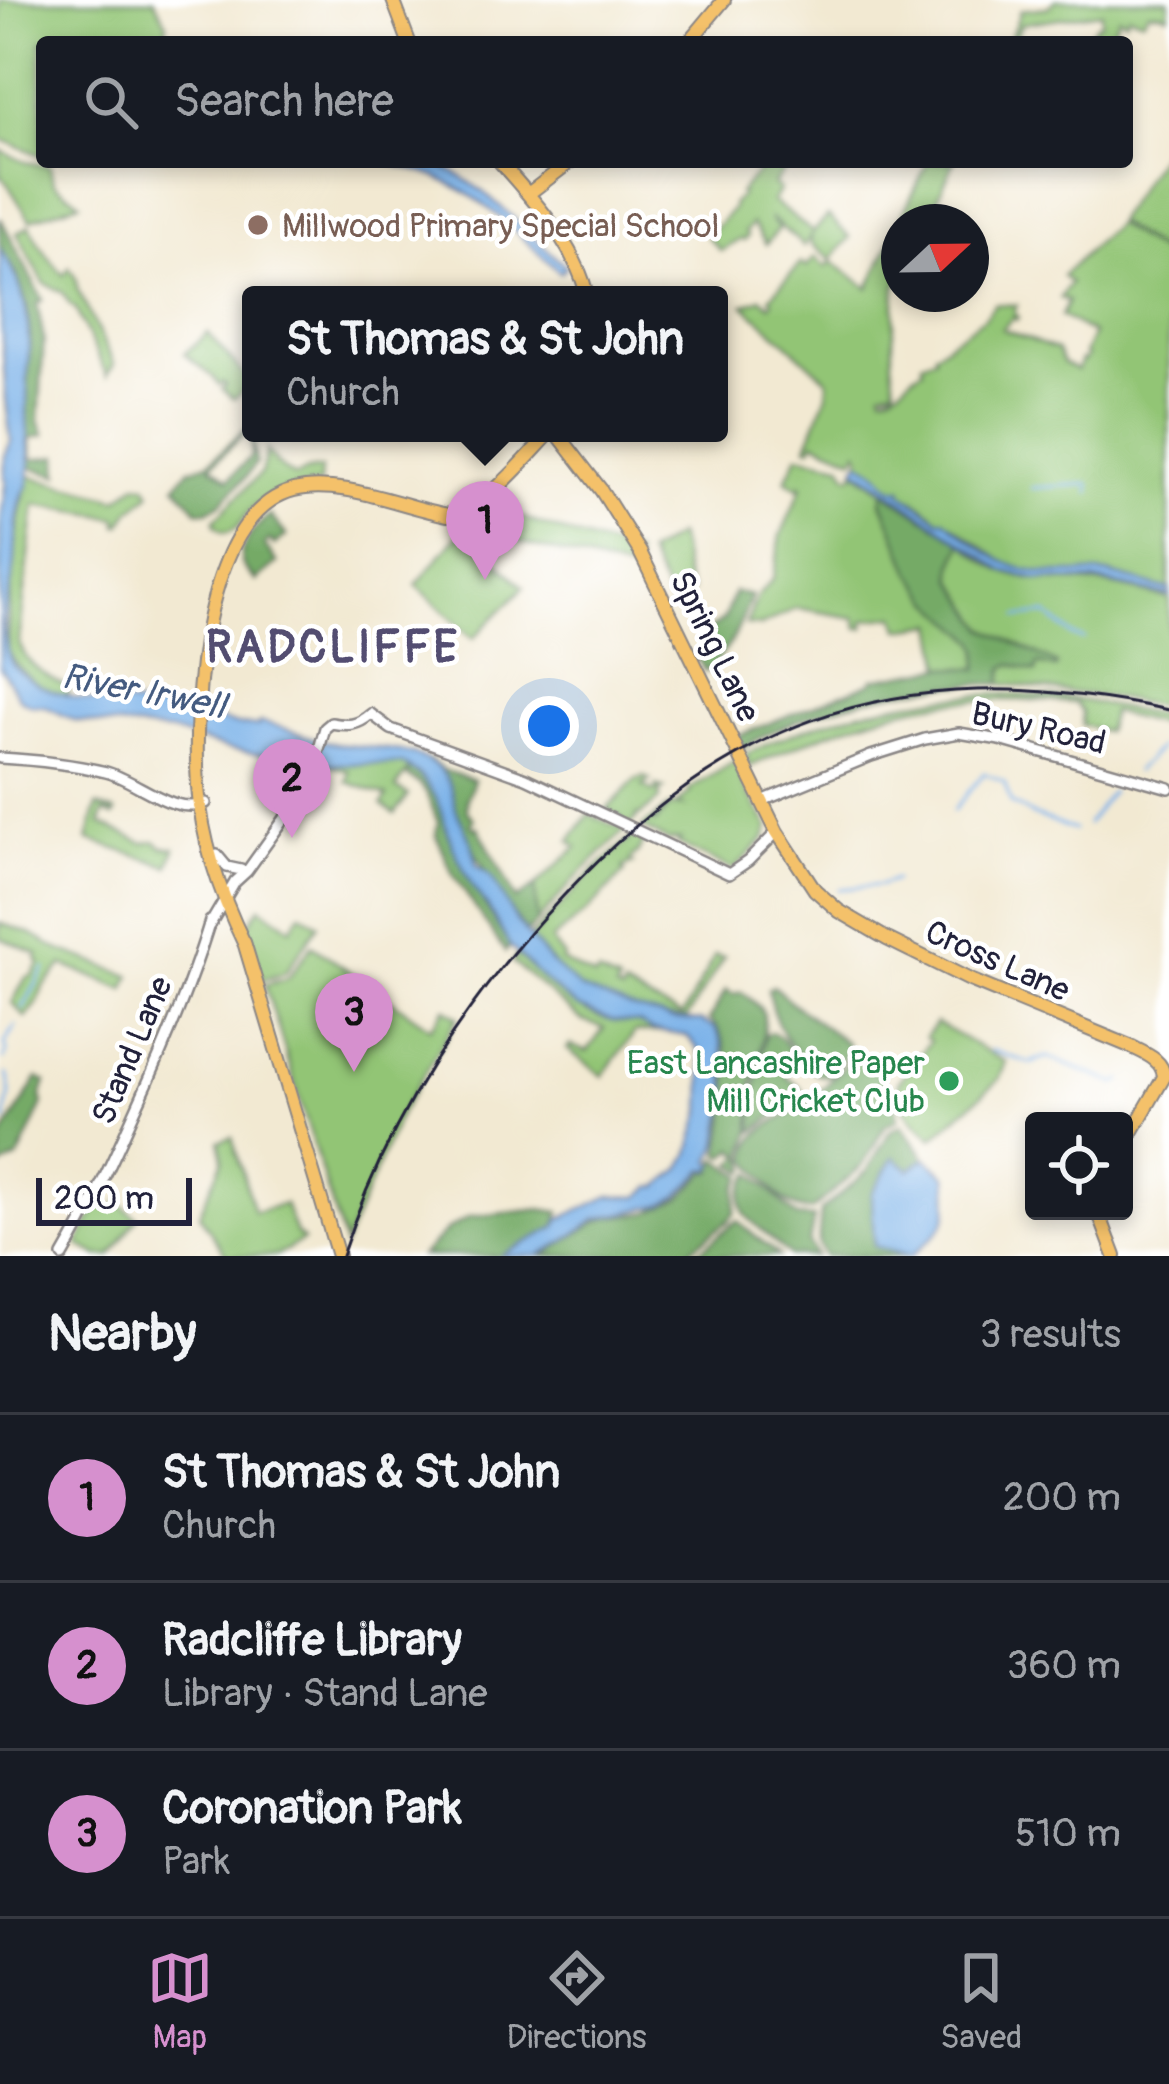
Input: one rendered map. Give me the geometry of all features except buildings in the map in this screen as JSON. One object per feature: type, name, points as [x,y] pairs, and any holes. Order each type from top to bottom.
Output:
[{"type":"main road","points":[[393,0],[407,36]]},
{"type":"main road","points":[[694,36],[724,0]]},
{"type":"main road","points":[[505,168],[578,266],[584,286]]},
{"type":"main road","points":[[528,194],[563,168]]},
{"type":"main road","points":[[540,210],[547,181]]},
{"type":"main road","points":[[338,1256],[245,945],[212,866],[197,744],[212,611],[221,574],[232,546],[269,501],[294,490],[318,488],[369,496],[451,515],[484,499],[544,442]]},
{"type":"main road","name":"Spring Lane","points":[[561,442],[602,490],[640,552],[777,832],[815,890]]},
{"type":"main road","points":[[201,800],[235,925],[245,945]]},
{"type":"main road","name":"Cross Lane","points":[[815,890],[887,940],[1132,1047],[1166,1069]]},
{"type":"main road","points":[[1133,1130],[1166,1069]]},
{"type":"main road","points":[[1101,1220],[1115,1256]]},
{"type":"street","name":"Stand Lane","points":[[225,890],[252,863],[292,808],[328,725],[356,724],[371,714],[391,729],[526,778],[733,874],[777,832]]},
{"type":"street","name":"Bury Road","points":[[762,801],[874,754],[968,733],[1169,788]]},
{"type":"street","points":[[0,758],[107,772],[171,801],[201,800]]},
{"type":"street","points":[[180,802],[201,800]]},
{"type":"street","points":[[218,855],[226,867],[241,870]]},
{"type":"street","name":"Stand Lane","points":[[63,1256],[87,1216],[158,1061],[225,890],[252,863]]},
{"type":"street","points":[[212,922],[226,916],[235,925]]},
{"type":"green space","points":[[0,0],[154,0],[167,24],[164,36],[36,36],[36,154],[0,139]]},
{"type":"green space","points":[[1056,0],[1169,0],[1168,15],[1148,12],[1143,20],[1119,17],[1110,36],[1091,32],[1101,23],[1102,12],[1021,24],[1016,36],[1011,36],[1021,10],[1048,7]]},
{"type":"green space","points":[[0,150],[36,164],[36,168],[50,168],[53,182],[80,202],[30,220],[0,178]]},
{"type":"green space","points":[[1161,153],[1169,164],[1169,256],[1117,223]]},
{"type":"green space","points":[[762,168],[780,168],[784,171],[773,184],[780,191],[772,201],[813,232],[828,216],[850,237],[831,260],[811,244],[811,236],[804,246],[769,217],[779,229],[766,244],[752,224],[744,241],[721,251],[707,237],[733,208],[739,193]]},
{"type":"green space","points":[[925,168],[951,168],[935,204],[908,204]]},
{"type":"green space","points":[[0,217],[43,300],[37,304],[44,339],[39,421],[45,435],[31,438],[32,459],[58,456],[59,475],[29,467],[27,306],[16,273],[0,249]]},
{"type":"green space","points":[[1115,224],[1169,258],[1169,590],[1109,574],[1020,569],[893,490],[859,462],[858,451],[854,458],[814,441],[812,447],[807,446],[828,380],[744,305],[761,298],[770,305],[770,297],[801,263],[806,267],[815,257],[826,267],[831,261],[869,288],[881,262],[881,312],[895,312],[895,387],[882,390],[883,394],[895,390],[923,369],[922,362],[935,357],[935,352],[984,318],[995,304],[1017,305],[1014,313],[1018,317],[1002,329],[1057,350],[1063,363],[1077,370],[1093,334],[1061,316],[1068,301],[1060,298],[1070,283],[1062,276]]},
{"type":"green space","points":[[30,225],[54,264],[64,275],[69,268],[77,280],[114,364],[107,376],[75,308],[62,292],[44,283],[17,233]]},
{"type":"green space","points":[[208,333],[242,373],[242,391],[234,399],[222,389],[223,382],[219,385],[184,354]]},
{"type":"green space","points":[[242,433],[211,466],[229,479],[251,456],[253,442],[256,462],[247,476],[221,503],[207,511],[197,510],[176,485],[189,469],[208,463]]},
{"type":"green space","points":[[267,450],[295,477],[321,469],[320,484],[269,497],[236,528],[223,532],[215,519],[261,473]]},
{"type":"green space","points":[[798,455],[842,464],[847,475],[855,471],[884,492],[882,501],[932,601],[977,642],[978,669],[943,667],[935,624],[900,629],[896,616],[864,620],[864,628],[858,628],[856,618],[797,608],[761,626],[746,625],[758,595],[773,579],[781,535],[802,487],[786,480]]},
{"type":"green space","points":[[29,476],[118,499],[137,484],[146,485],[151,493],[121,525],[118,518],[35,505],[19,643],[34,666],[69,688],[67,695],[32,680],[7,651],[13,562]]},
{"type":"green space","points":[[884,492],[963,543],[953,578],[985,628],[1057,664],[1056,668],[1038,664],[1036,672],[1011,664],[1004,668],[1001,684],[934,687],[867,699],[803,719],[742,748],[737,736],[873,679],[943,667],[978,669],[977,642],[932,601],[910,570],[882,501]]},
{"type":"green space","points":[[486,506],[635,553],[637,565],[629,571],[474,530],[469,524]]},
{"type":"green space","points":[[270,515],[287,536],[274,545],[270,540],[266,543],[278,563],[256,581],[243,565],[242,551]]},
{"type":"green space","points":[[469,535],[524,587],[473,639],[416,585],[457,536]]},
{"type":"green space","points":[[677,536],[692,592],[672,604],[647,554]]},
{"type":"green space","points":[[963,543],[1009,574],[1103,584],[1169,599],[1169,708],[1001,684],[1004,668],[1011,664],[1035,671],[1038,664],[1055,668],[985,628],[953,578]]},
{"type":"green space","points":[[734,592],[752,596],[728,647],[705,672],[696,655],[710,647],[704,634],[724,619]]},
{"type":"green space","points":[[1006,694],[1069,698],[1169,717],[1169,727],[1112,712],[1106,732],[1082,725],[1082,712],[1075,703],[954,702],[873,718],[749,767],[746,754],[841,717],[937,698]]},
{"type":"green space","points":[[428,759],[443,770],[474,780],[467,799],[467,811],[474,819],[471,825],[478,827],[516,900],[535,886],[537,922],[527,933],[475,853],[447,779]]},
{"type":"green space","points":[[737,760],[745,788],[769,827],[765,839],[733,870],[678,844],[681,840],[668,841],[642,827],[669,806],[655,823],[671,806],[683,806],[678,803],[689,790]]},
{"type":"green space","points":[[320,764],[403,764],[410,768],[396,788],[408,795],[395,814],[382,805],[387,796],[347,782],[349,771]]},
{"type":"green space","points":[[410,768],[436,797],[466,874],[510,946],[505,952],[452,873],[427,794],[406,775]]},
{"type":"green space","points":[[644,777],[650,780],[643,786],[653,792],[657,786],[664,789],[660,799],[637,815],[537,922],[535,886],[577,847],[570,841],[589,814],[617,827],[622,818],[607,809]]},
{"type":"green space","points":[[97,806],[116,812],[114,816],[104,812],[101,824],[144,843],[155,841],[175,848],[169,866],[88,840]]},
{"type":"green space","points":[[634,835],[644,840],[630,860],[633,863],[623,868],[625,872],[587,912],[551,940],[564,957],[562,961],[595,978],[598,974],[619,983],[616,990],[622,993],[624,988],[682,1016],[715,955],[724,957],[686,1019],[630,1008],[587,992],[530,938]]},
{"type":"green space","points":[[260,907],[291,928],[301,913],[319,924],[285,973],[262,980],[247,927]]},
{"type":"green space","points":[[0,923],[131,976],[125,990],[63,965],[26,1018],[12,1003],[40,963],[38,954],[0,938]]},
{"type":"green space","points":[[312,945],[431,1028],[445,1008],[458,1017],[399,1116],[344,1245],[265,985],[288,978]]},
{"type":"green space","points":[[518,955],[585,1011],[669,1032],[635,1032],[603,1076],[567,1049],[570,1045],[587,1052],[604,1028],[582,1021],[512,962]]},
{"type":"green space","points":[[773,986],[847,1043],[851,1054],[830,1076],[812,1071],[783,1033],[770,1001],[768,989]]},
{"type":"green space","points":[[726,990],[742,992],[764,1018],[745,1172],[733,1164],[741,1156],[735,1149],[724,1157],[720,1154],[727,1063],[718,1030],[709,1020]]},
{"type":"green space","name":"East Lancashire Paper Mill Cricket Club","points":[[936,1023],[1006,1062],[999,1080],[933,1138],[904,1107],[898,1082],[930,1041],[925,1037]]},
{"type":"green space","points":[[771,1032],[794,1057],[787,1078],[804,1094],[753,1132],[765,1035]]},
{"type":"green space","points":[[859,1055],[885,1083],[898,1119],[885,1126],[863,1165],[812,1210],[793,1206],[748,1160],[753,1140],[806,1104]]},
{"type":"green space","points":[[38,1078],[46,1082],[43,1104],[18,1159],[0,1168],[0,1141]]},
{"type":"green space","points":[[902,1125],[926,1158],[910,1171],[895,1158],[874,1245],[908,1256],[824,1256],[818,1244],[821,1211],[867,1171],[890,1131]]},
{"type":"green space","points":[[232,1137],[254,1212],[285,1204],[303,1240],[276,1256],[227,1256],[199,1214],[223,1159],[219,1141]]},
{"type":"green space","points":[[717,1159],[743,1176],[735,1213],[682,1256],[543,1256],[596,1222],[648,1213],[681,1198],[706,1172],[713,1172]]},
{"type":"green space","points":[[752,1173],[797,1217],[814,1218],[809,1243],[816,1256],[790,1256],[746,1216],[742,1194]]},
{"type":"green space","points":[[118,1202],[137,1218],[111,1256],[98,1256],[78,1245],[99,1203],[113,1209]]},
{"type":"green space","points":[[541,1209],[560,1212],[555,1228],[500,1256],[421,1256],[447,1230],[469,1217]]},
{"type":"green space","points":[[737,1220],[779,1256],[693,1256]]},
{"type":"water","points":[[406,168],[445,168],[466,180],[566,267],[560,273],[473,197]]},
{"type":"water","points":[[0,249],[21,291],[28,330],[30,472],[19,513],[4,624],[12,663],[32,681],[71,697],[178,712],[188,709],[237,725],[258,726],[260,722],[323,741],[414,754],[441,771],[476,865],[491,876],[516,921],[551,963],[581,989],[628,1007],[701,1021],[716,1029],[727,1093],[719,1143],[711,1161],[715,1164],[678,1196],[661,1205],[596,1219],[537,1256],[500,1256],[555,1228],[560,1219],[610,1196],[639,1197],[681,1169],[702,1111],[703,1069],[699,1050],[687,1036],[612,1021],[577,1007],[510,946],[473,888],[436,797],[420,775],[402,764],[320,764],[228,749],[172,732],[76,721],[20,699],[0,667],[0,528],[5,456],[11,441]]},
{"type":"water","points":[[859,461],[989,554],[1014,566],[1041,573],[1114,575],[1169,590],[1169,596],[1098,581],[1038,580],[1004,571],[855,468]]},
{"type":"water","points":[[894,1157],[910,1170],[926,1158],[947,1176],[944,1223],[911,1256],[874,1246],[872,1194]]},
{"type":"waterway","points":[[1032,488],[1090,484],[1090,493]]},
{"type":"waterway","points":[[1018,617],[1046,614],[1084,639]]},
{"type":"waterway","name":"River Irwell","points":[[208,731],[286,747]]},
{"type":"waterway","points":[[1136,771],[1160,747]]},
{"type":"waterway","points":[[953,811],[984,773],[1004,782],[1011,803],[1074,830]]},
{"type":"waterway","points":[[1087,824],[1112,791]]},
{"type":"waterway","points":[[839,889],[895,880]]},
{"type":"waterway","points":[[23,1008],[45,968]]},
{"type":"waterway","points":[[4,1059],[5,1043],[16,1025]]},
{"type":"waterway","points":[[991,1050],[1029,1063],[1047,1057],[1117,1084],[1122,1080]]},
{"type":"waterway","points":[[6,1121],[7,1074]]},
{"type":"tram line","points":[[342,1256],[397,1127],[471,1008],[529,934],[598,861],[668,800],[739,754],[813,720],[892,699],[977,690],[1069,694],[1169,710]]},
{"type":"place","name":"Millwood Primary Special School","points":[[258,225]]},
{"type":"place","name":"St Thomas & St John","points":[[485,580]]},
{"type":"place","name":"Radcliffe Library","points":[[292,838]]},
{"type":"place","name":"Coronation Park","points":[[354,1072]]},
{"type":"place","name":"East Lancashire Paper Mill Cricket Club","points":[[949,1081]]},
{"type":"district","name":"RADCLIFFE","points":[[333,646]]}]
